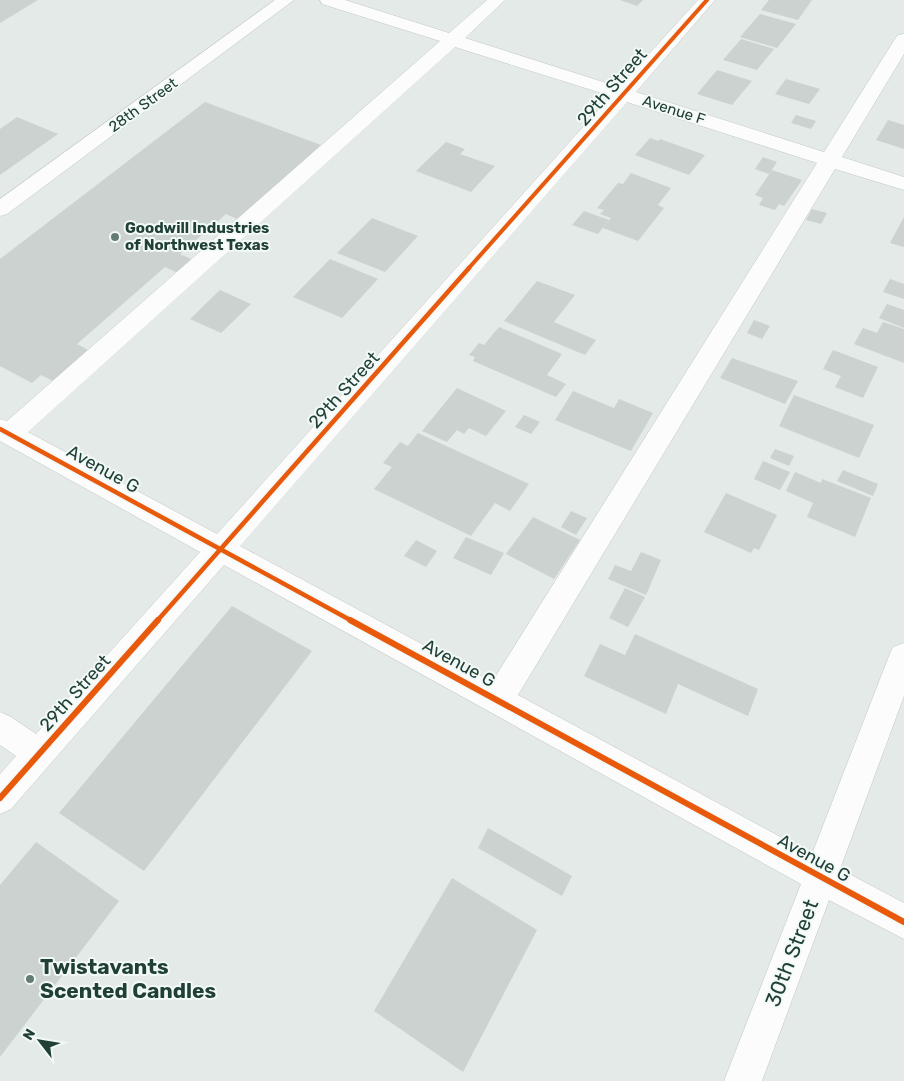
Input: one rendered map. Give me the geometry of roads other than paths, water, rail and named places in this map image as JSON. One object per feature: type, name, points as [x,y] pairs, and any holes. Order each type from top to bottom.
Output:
[{"type":"street","name":"28th Street","points":[[0,209],[286,0]]},
{"type":"street","name":"Avenue F","points":[[328,0],[904,184]]},
{"type":"street","points":[[5,431],[497,0]]},
{"type":"street","name":"29th Street","points":[[0,798],[707,0]]},
{"type":"street","points":[[498,700],[904,39]]},
{"type":"street","name":"Avenue G","points":[[5,431],[904,922]]},
{"type":"street","name":"30th Street","points":[[743,1081],[904,656]]},
{"type":"street","points":[[0,727],[39,754]]},
{"type":"place","name":"Goodwill Industries of Northwest Texas","points":[[115,237]]},
{"type":"place","name":"Twistavants Scented Candles","points":[[30,979]]}]
